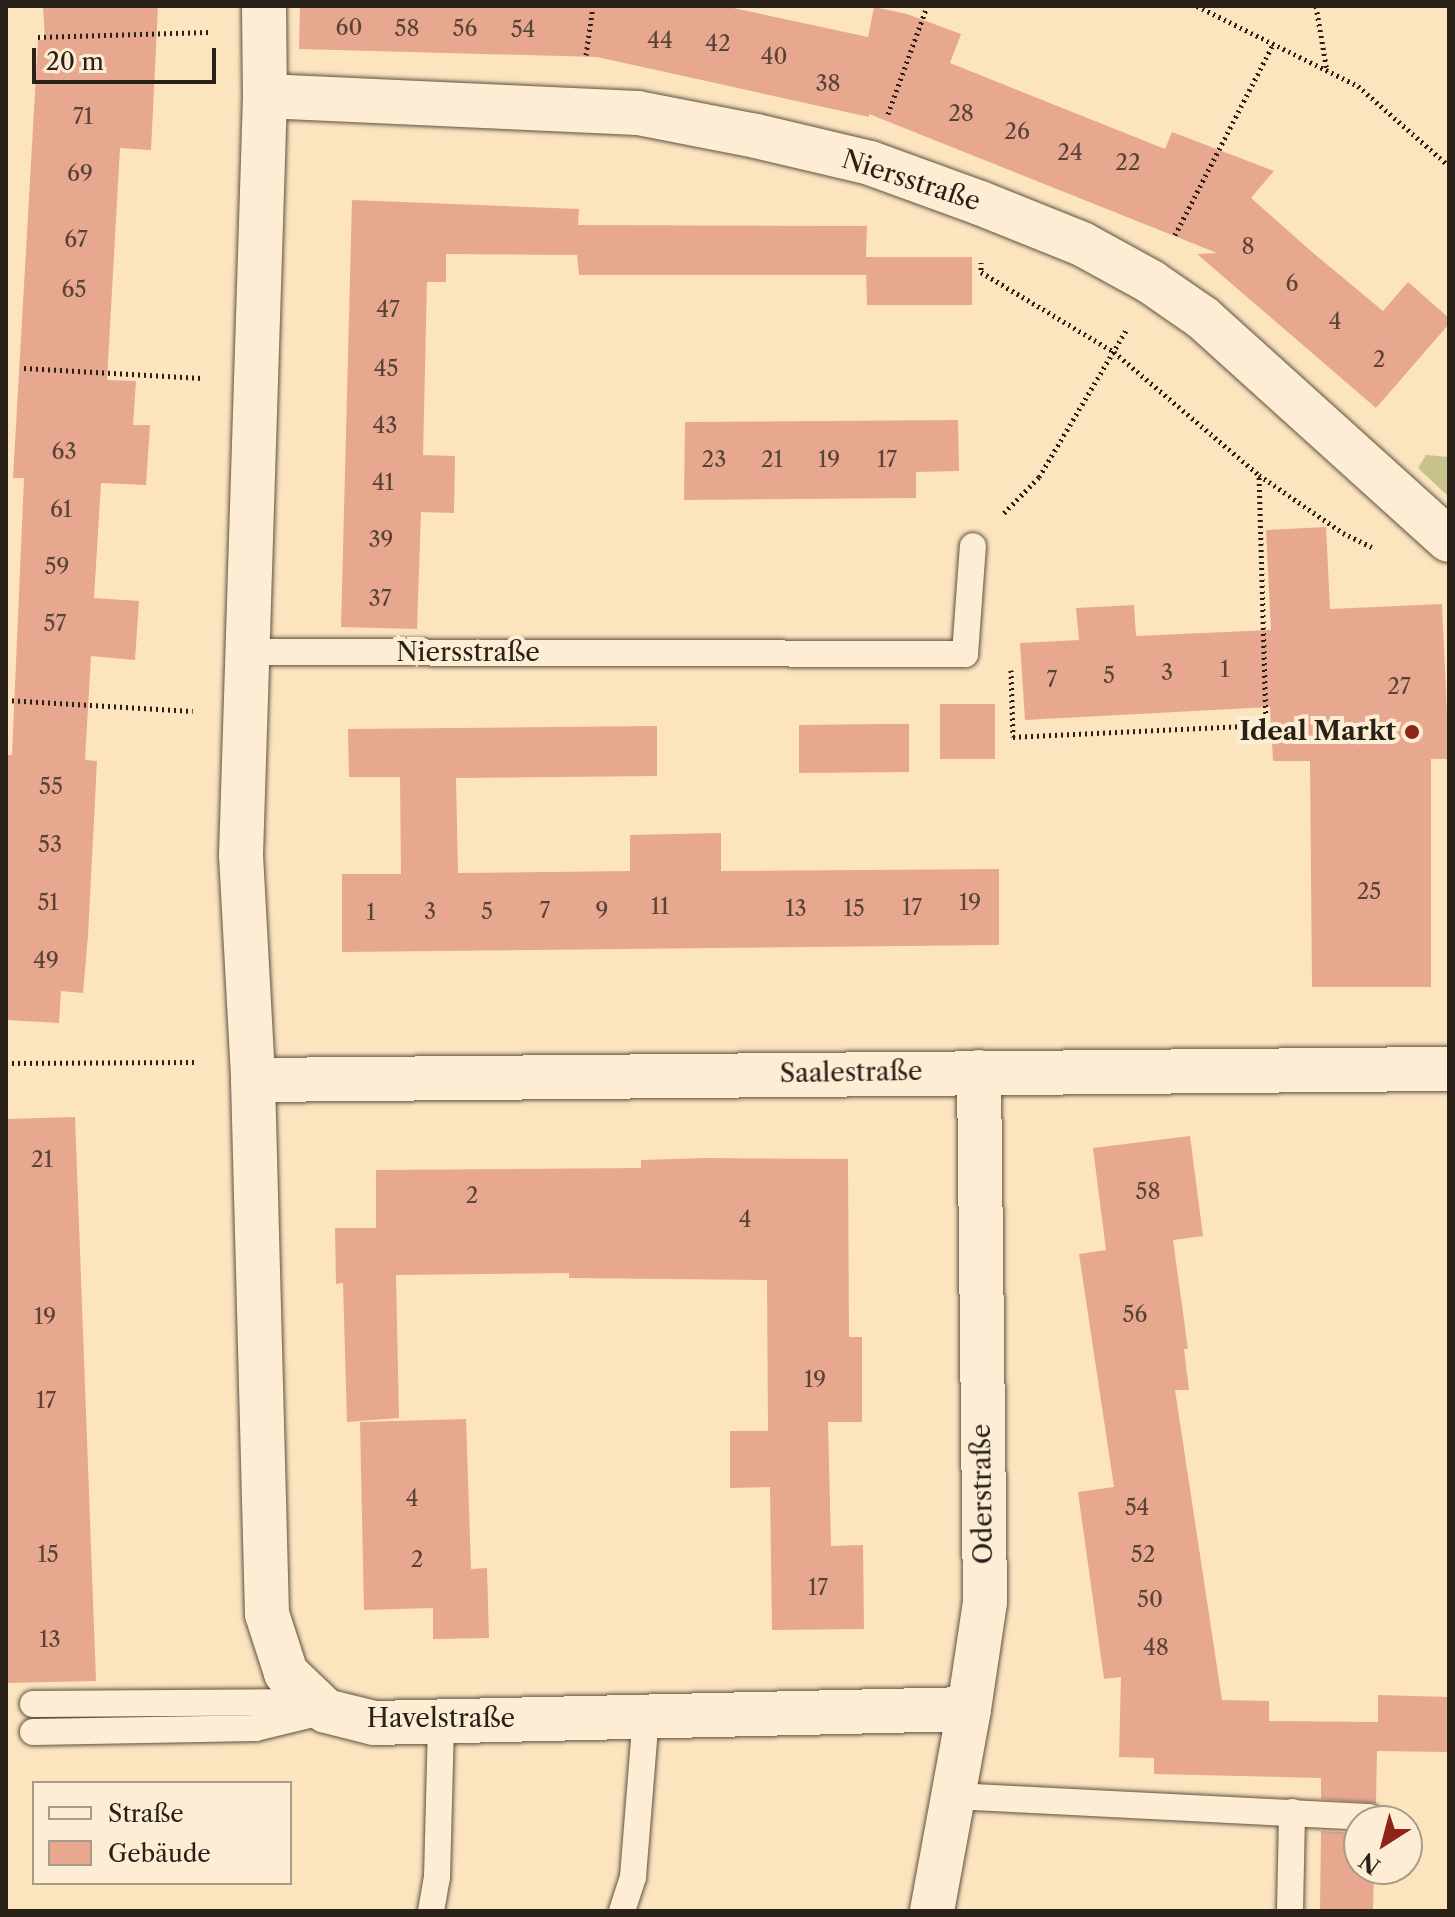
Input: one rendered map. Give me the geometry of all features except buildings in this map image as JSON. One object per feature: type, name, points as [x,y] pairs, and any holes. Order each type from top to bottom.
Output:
[{"type":"street","points":[[264,18],[265,96],[241,855],[253,1080],[267,1614],[286,1673],[321,1707]]},
{"type":"street","name":"Niersstraße","points":[[265,96],[638,113],[870,163],[980,203],[1082,244],[1151,282],[1203,318],[1449,540]]},
{"type":"street","name":"Saalestraße","points":[[253,1080],[1449,1069]]},
{"type":"street","name":"Oderstraße","points":[[932,1911],[985,1602],[979,1072]]},
{"type":"street","name":"Havelstraße","points":[[321,1707],[374,1723],[969,1709]]},
{"type":"lane","points":[[965,654],[973,546]]},
{"type":"lane","name":"Niersstraße","points":[[247,652],[965,654]]},
{"type":"lane","points":[[33,1704],[321,1707]]},
{"type":"lane","points":[[33,1732],[255,1728],[321,1707]]},
{"type":"lane","points":[[622,1911],[633,1877],[646,1716]]},
{"type":"lane","points":[[431,1911],[437,1877],[441,1721]]},
{"type":"lane","points":[[952,1796],[1343,1815]]},
{"type":"lane","points":[[1290,1911],[1292,1812]]},
{"type":"path","points":[[870,163],[927,6]]},
{"type":"path","points":[[1197,6],[1358,86],[1449,166]]},
{"type":"path","points":[[1316,6],[1327,72]]},
{"type":"path","points":[[38,37],[264,18]]},
{"type":"path","points":[[973,546],[1039,477],[1114,352],[1273,44]]},
{"type":"path","points":[[980,203],[981,272],[1114,352],[1259,475],[1343,533],[1383,552]]},
{"type":"path","points":[[24,368],[255,382]]},
{"type":"path","points":[[965,654],[1010,652],[1013,737],[1266,725],[1259,475]]},
{"type":"path","points":[[6,700],[245,714]]},
{"type":"path","points":[[6,1063],[206,1062],[253,1080]]},
{"type":"shaded area","points":[[1426,455],[1449,457],[1449,497],[1418,468]]},
{"type":"place","name":"Ideal Markt","points":[[1412,732]]}]
